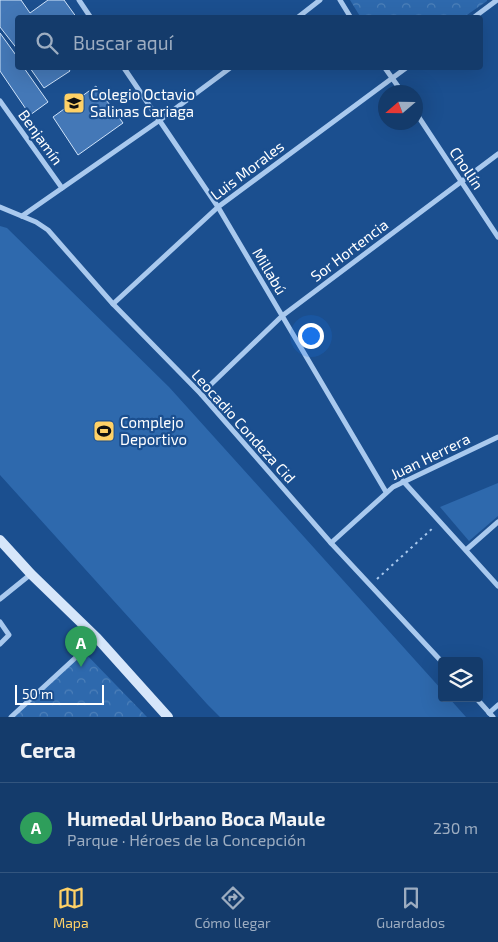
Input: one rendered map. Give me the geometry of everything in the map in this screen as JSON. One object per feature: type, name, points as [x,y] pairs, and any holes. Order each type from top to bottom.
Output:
[{"type":"street","points":[[79,0],[89,15]]},
{"type":"street","points":[[301,15],[320,0]]},
{"type":"street","points":[[340,0],[350,15]]},
{"type":"street","points":[[477,15],[495,1],[498,7]]},
{"type":"street","name":"Millabú","points":[[125,70],[218,207],[386,492]]},
{"type":"street","points":[[22,216],[160,120],[227,70]]},
{"type":"street","points":[[386,70],[397,85]]},
{"type":"street","name":"Luis Morales","points":[[113,304],[218,207],[403,70]]},
{"type":"street","name":"Benjamín","points":[[0,100],[62,188]]},
{"type":"street","name":"Chollín","points":[[423,123],[498,237]]},
{"type":"street","name":"Sor Hortencia","points":[[200,394],[282,316],[498,154]]},
{"type":"street","name":"Leocadio Condeza Cid","points":[[0,207],[48,230],[113,304],[200,394],[331,543],[438,658]]},
{"type":"street","name":"Juan Herrera","points":[[331,543],[386,492],[403,481],[498,437]]},
{"type":"street","points":[[403,481],[498,586]]},
{"type":"street","points":[[466,550],[498,522]]},
{"type":"street","points":[[0,540],[31,574],[97,638],[168,717]]},
{"type":"street","points":[[0,599],[31,574]]},
{"type":"street","points":[[0,622],[9,635],[0,644]]},
{"type":"street","points":[[12,717],[97,638]]},
{"type":"street","points":[[480,702],[491,715],[498,705]]},
{"type":"path","points":[[371,585],[440,522]]},
{"type":"green space","points":[[350,0],[487,0],[467,15],[359,15]]},
{"type":"green space","name":"Complejo Deportivo","points":[[0,226],[7,228],[169,387],[438,686],[438,702],[453,702],[466,717],[220,717],[0,475]]},
{"type":"green space","points":[[498,483],[498,516],[469,541],[440,507]]},
{"type":"green space","points":[[82,650],[147,717],[9,717]]},
{"type":"building","points":[[0,0],[21,0],[30,13],[48,0],[64,0],[75,15],[15,15],[15,46],[0,27]]},
{"type":"building","points":[[0,33],[15,54],[15,70],[25,70],[48,102],[30,115],[0,71]]},
{"type":"building","points":[[31,70],[69,70],[70,71],[44,88]]},
{"type":"building","points":[[96,86],[123,123],[78,155],[53,117]]},
{"type":"place","name":"Colegio Octavio Salinas Cariaga","points":[[74,103]]},
{"type":"place","name":"Complejo Deportivo","points":[[104,431]]},
{"type":"place","name":"Humedal Urbano Boca Maule","points":[[81,667]]}]
